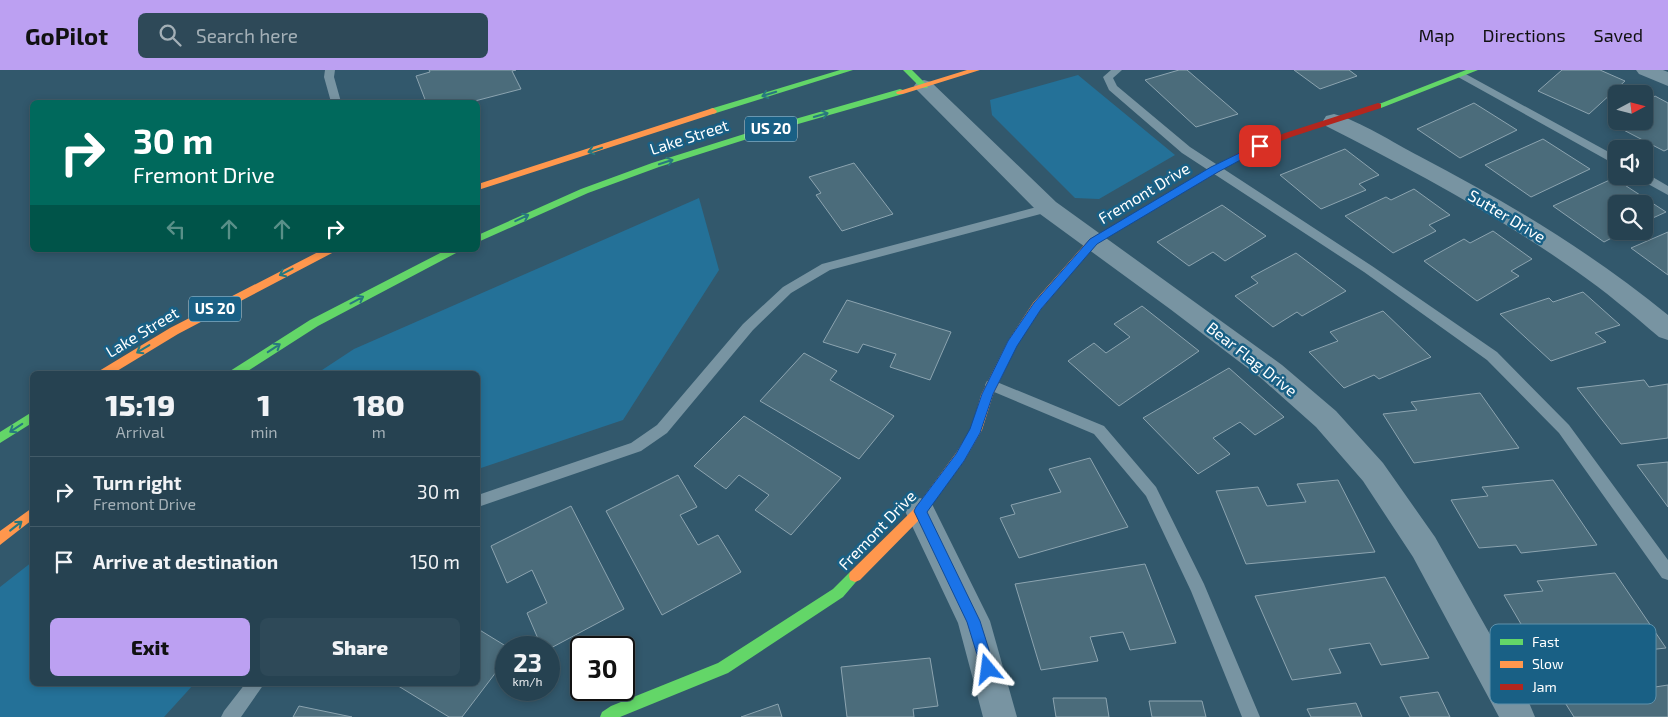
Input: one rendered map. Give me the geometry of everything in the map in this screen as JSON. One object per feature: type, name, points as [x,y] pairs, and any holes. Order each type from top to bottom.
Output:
[{"type":"main road","name":"Lake Street","points":[[480,187],[709,112],[849,70]]},
{"type":"main road","name":"Bear Flag Drive","points":[[907,70],[924,86]]},
{"type":"main road","name":"Lake Street","points":[[480,238],[534,212],[620,178],[734,140],[976,70]]},
{"type":"main road","name":"Fremont Drive","points":[[607,717],[616,711],[723,668],[838,593],[920,511],[960,457],[976,430],[992,385],[1012,344],[1037,306],[1094,241],[1246,152],[1288,135],[1403,98],[1474,70]]},
{"type":"main road","name":"Lake Street","points":[[109,371],[174,331],[326,252]]},
{"type":"main road","points":[[239,371],[314,323],[450,252]]},
{"type":"main road","points":[[0,438],[30,418]]},
{"type":"main road","points":[[0,539],[30,515]]},
{"type":"street","points":[[1646,70],[1668,80]]},
{"type":"street","name":"Bear Flag Drive","points":[[924,86],[1048,208],[1179,302],[1272,372],[1326,419],[1367,466],[1424,547],[1490,666]]},
{"type":"street","name":"Sutter Drive","points":[[1334,121],[1452,183],[1542,237],[1618,288],[1668,330]]},
{"type":"street","points":[[920,511],[974,621],[1000,717]]},
{"type":"street","name":"Bear Flag Drive","points":[[1511,704],[1518,717]]},
{"type":"lane","points":[[330,70],[329,78],[335,100]]},
{"type":"lane","points":[[1118,70],[1108,77],[1113,88],[1186,150],[1368,269],[1492,356],[1564,429],[1668,572]]},
{"type":"lane","points":[[1462,75],[1608,157]]},
{"type":"lane","points":[[1653,182],[1668,191]]},
{"type":"lane","points":[[480,500],[636,447],[662,428],[748,327],[787,290],[826,267],[1048,208]]},
{"type":"lane","points":[[992,385],[1099,430],[1151,492],[1198,589],[1251,717]]},
{"type":"lane","points":[[230,717],[254,686]]},
{"type":"shaded area","points":[[1078,75],[1175,155],[1099,199],[1075,198],[992,115],[990,100]]},
{"type":"shaded area","points":[[699,198],[719,270],[623,420],[480,468],[480,371],[321,371],[354,349]]},
{"type":"shaded area","points":[[30,564],[30,686],[192,686],[164,717],[0,717],[0,587]]},
{"type":"building","points":[[429,70],[516,70],[512,71],[521,89],[479,100],[425,100],[416,76],[430,72]]},
{"type":"building","points":[[1179,70],[1187,70],[1238,114],[1196,127],[1145,80]]},
{"type":"building","points":[[1294,70],[1349,70],[1357,76],[1320,89]]},
{"type":"building","points":[[1562,70],[1600,70],[1625,81],[1621,85],[1608,85],[1608,97],[1589,114],[1538,91]]},
{"type":"building","points":[[1655,96],[1668,103],[1668,149],[1664,151],[1653,145],[1653,140],[1643,140],[1624,130],[1653,130],[1653,97]]},
{"type":"building","points":[[1474,103],[1517,130],[1460,158],[1417,129]]},
{"type":"building","points":[[1543,139],[1590,169],[1531,197],[1485,165]]},
{"type":"building","points":[[1345,149],[1379,175],[1359,184],[1366,190],[1321,209],[1280,175]]},
{"type":"building","points":[[854,163],[893,214],[842,231],[816,195],[821,193],[809,177]]},
{"type":"building","points":[[1608,181],[1608,185],[1625,185],[1640,195],[1608,195],[1608,240],[1604,242],[1553,206]]},
{"type":"building","points":[[1414,189],[1450,215],[1429,225],[1436,231],[1393,253],[1345,216],[1386,197],[1391,200]]},
{"type":"building","points":[[1653,204],[1666,212],[1653,218]]},
{"type":"building","points":[[1222,205],[1266,236],[1225,261],[1213,252],[1189,266],[1157,242]]},
{"type":"building","points":[[1493,231],[1532,259],[1511,271],[1519,276],[1477,301],[1424,261],[1464,239],[1470,243]]},
{"type":"building","points":[[1668,232],[1668,275],[1631,248]]},
{"type":"building","points":[[1296,253],[1346,291],[1302,316],[1297,312],[1273,327],[1235,296],[1258,283],[1251,277]]},
{"type":"building","points":[[1583,292],[1620,325],[1595,333],[1606,342],[1551,361],[1500,314],[1549,298],[1553,302]]},
{"type":"building","points":[[847,300],[951,332],[930,380],[890,367],[896,354],[863,344],[858,353],[823,342]]},
{"type":"building","points":[[1142,306],[1199,351],[1119,406],[1068,361],[1094,343],[1106,353],[1130,337],[1114,324]]},
{"type":"building","points":[[1383,311],[1431,357],[1379,379],[1374,375],[1344,388],[1309,352],[1338,341],[1330,332]]},
{"type":"building","points":[[804,353],[837,371],[830,380],[894,416],[859,459],[760,401]]},
{"type":"building","points":[[1229,368],[1284,417],[1255,435],[1240,422],[1213,438],[1230,454],[1198,474],[1143,418]]},
{"type":"building","points":[[1644,380],[1649,387],[1668,384],[1668,438],[1621,444],[1577,388]]},
{"type":"building","points":[[1480,393],[1519,448],[1414,463],[1383,414],[1417,410],[1411,402]]},
{"type":"building","points":[[744,416],[841,478],[791,535],[755,510],[769,495],[739,475],[726,489],[694,466]]},
{"type":"building","points":[[1090,458],[1128,527],[1019,558],[1000,518],[1015,514],[1011,505],[1061,492],[1049,469]]},
{"type":"building","points":[[1668,462],[1668,507],[1637,465]]},
{"type":"building","points":[[678,475],[697,507],[680,515],[698,545],[718,535],[741,572],[662,615],[606,511]]},
{"type":"building","points":[[1338,480],[1375,552],[1246,564],[1216,491],[1258,487],[1267,506],[1306,502],[1297,484]]},
{"type":"building","points":[[1553,480],[1597,545],[1521,553],[1516,545],[1479,548],[1451,500],[1488,496],[1482,487]]},
{"type":"building","points":[[571,506],[624,609],[573,636],[570,636],[560,643],[560,636],[537,636],[527,613],[547,603],[532,570],[507,583],[491,546]]},
{"type":"building","points":[[1145,564],[1176,643],[1130,650],[1123,632],[1090,637],[1098,661],[1041,670],[1015,584]]},
{"type":"building","points":[[1615,573],[1650,624],[1521,624],[1504,595],[1543,591],[1537,581]]},
{"type":"building","points":[[1385,577],[1429,658],[1381,665],[1370,643],[1329,649],[1341,673],[1292,680],[1255,596]]},
{"type":"building","points":[[480,630],[495,639],[495,674],[462,717],[449,717],[398,686],[480,686]]},
{"type":"building","points":[[1656,633],[1666,648],[1656,649]]},
{"type":"building","points":[[930,658],[938,706],[913,709],[914,717],[847,717],[841,667]]},
{"type":"building","points":[[1668,685],[1668,717],[1574,717],[1566,704],[1656,704],[1656,687]]},
{"type":"building","points":[[1438,692],[1450,717],[1410,717],[1400,697]]},
{"type":"building","points":[[1053,698],[1106,698],[1109,717],[1056,717]]},
{"type":"building","points":[[1149,701],[1202,701],[1206,717],[1152,717]]},
{"type":"building","points":[[1356,703],[1362,717],[1311,717],[1307,709]]},
{"type":"building","points":[[778,704],[782,717],[741,717]]},
{"type":"building","points":[[299,706],[352,717],[293,717]]},
{"type":"traffic: fast","points":[[713,111],[849,70]]},
{"type":"traffic: fast","points":[[907,70],[924,86]]},
{"type":"traffic: fast","points":[[1378,106],[1474,70]]},
{"type":"traffic: fast","points":[[480,238],[549,206],[655,165],[760,132],[900,92]]},
{"type":"traffic: fast","points":[[239,371],[314,323],[450,252]]},
{"type":"traffic: fast","points":[[0,438],[30,418]]},
{"type":"traffic: fast","points":[[607,717],[616,711],[723,668],[838,593],[855,576]]},
{"type":"traffic: slow","points":[[900,92],[976,70]]},
{"type":"traffic: slow","points":[[480,186],[713,111]]},
{"type":"traffic: slow","points":[[855,576],[920,511],[960,457],[976,430],[987,395],[1012,344],[1037,306],[1088,247]]},
{"type":"traffic: slow","points":[[108,371],[174,331],[326,252]]},
{"type":"traffic: slow","points":[[0,539],[30,515]]},
{"type":"traffic: jam","points":[[1088,247],[1093,241],[1246,152],[1288,135],[1378,106]]},
{"type":"route","points":[[988,669],[974,621],[920,511],[960,457],[976,430],[987,394],[1012,344],[1037,306],[1094,241],[1214,170],[1260,146]]}]
